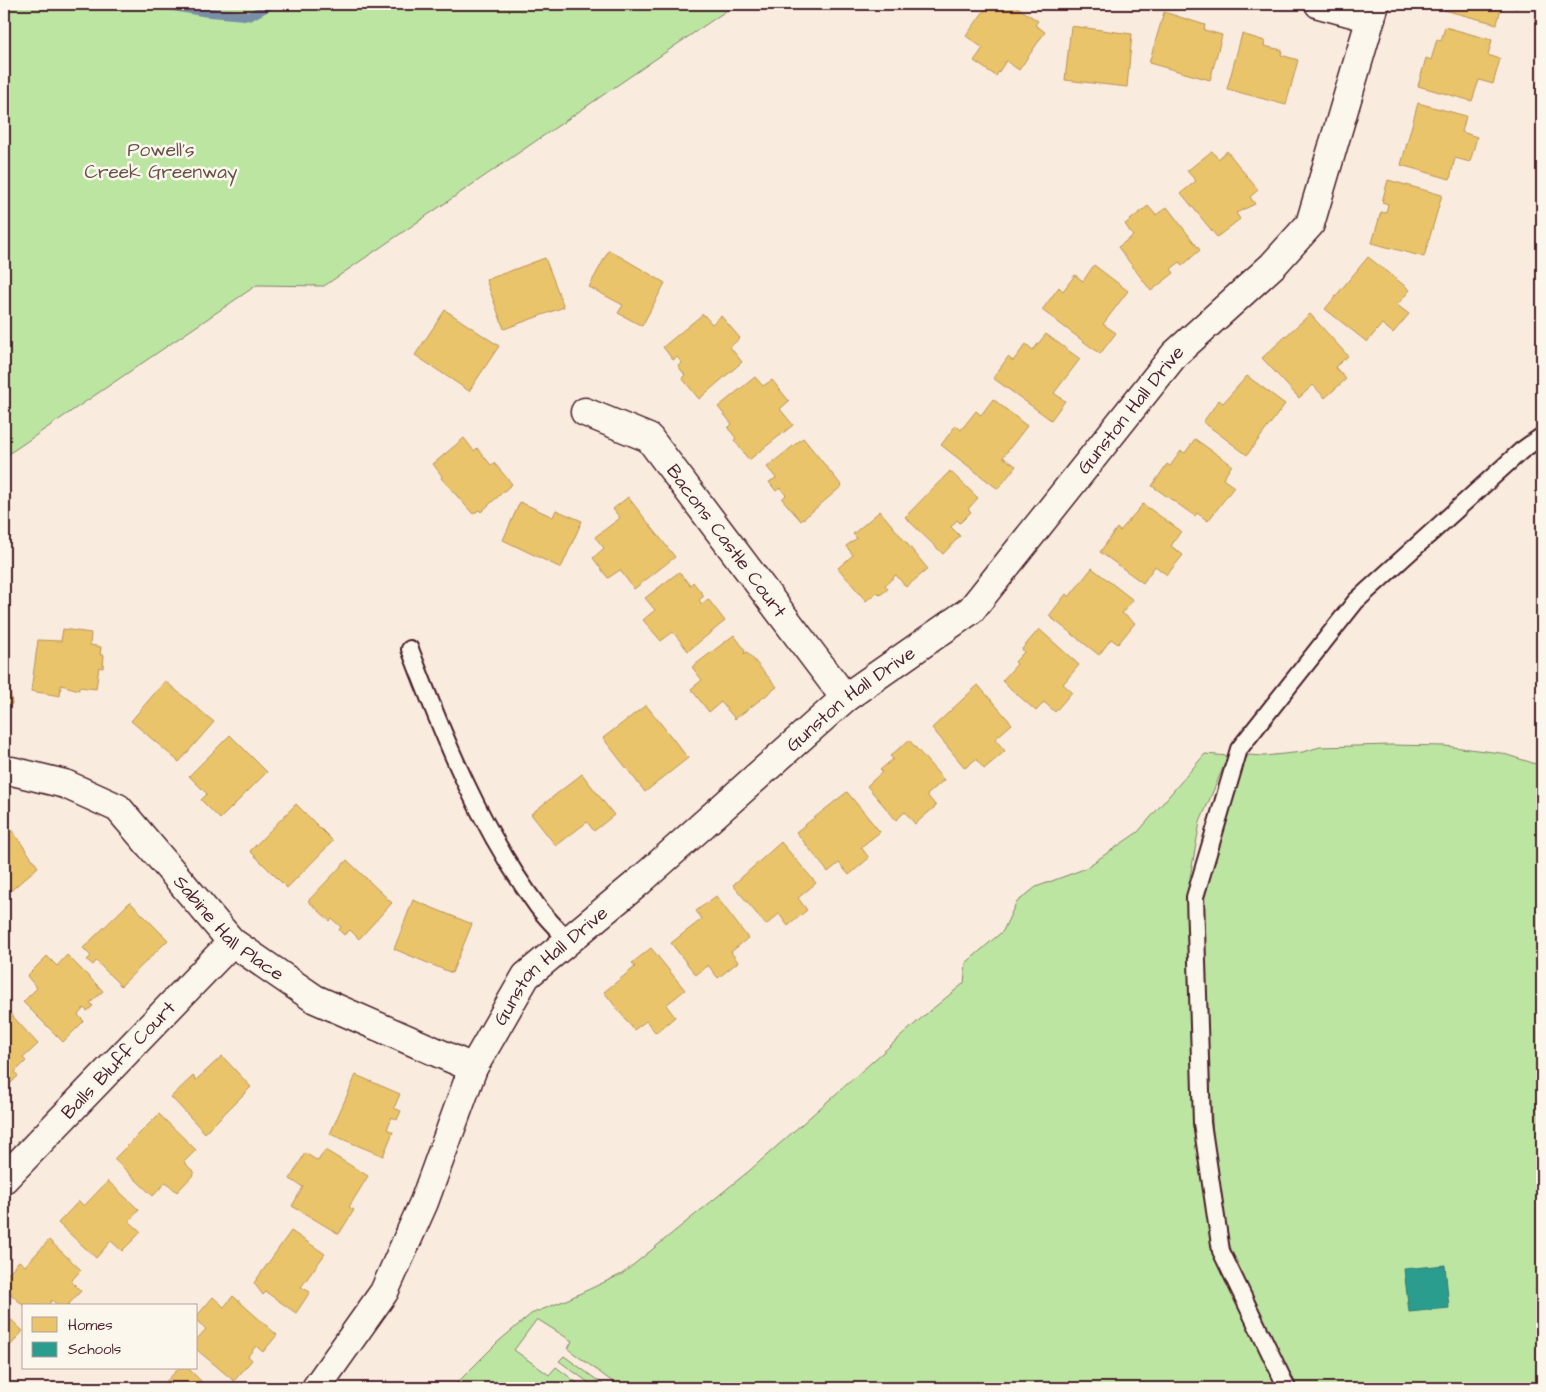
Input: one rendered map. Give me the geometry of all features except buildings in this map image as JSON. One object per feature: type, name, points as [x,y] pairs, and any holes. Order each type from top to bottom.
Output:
[{"type":"street","points":[[1319,4],[1373,11]]},
{"type":"street","name":"Gunston Hall Drive","points":[[316,1388],[384,1292],[424,1202],[474,1068],[526,976],[640,881],[845,698],[971,610],[1175,354],[1273,265],[1310,224],[1373,11]]},
{"type":"street","name":"Bacons Castle Court","points":[[584,412],[649,438],[845,698]]},
{"type":"street","name":"Sabine Hall Place","points":[[4,773],[12,771],[65,784],[118,808],[232,942],[315,999],[474,1068]]},
{"type":"street","name":"Balls Bluff Court","points":[[4,1179],[232,942]]},
{"type":"lane","points":[[1287,1388],[1221,1251],[1202,1123],[1196,897],[1239,749],[1356,601],[1521,451],[1542,436]]},
{"type":"lane","points":[[410,649],[451,749],[487,825],[513,871],[539,909],[568,941]]},
{"type":"green space","name":"Powell's Creek Greenway","points":[[4,4],[736,4],[324,286],[257,285],[4,457]]},
{"type":"green space","points":[[1445,746],[1501,753],[1542,766],[1542,1388],[1298,1388],[1241,1278],[1220,1210],[1215,1170],[1208,1052],[1203,892],[1234,780],[1248,755],[1264,756],[1303,752],[1320,747]]},
{"type":"green space","points":[[1205,754],[1228,756],[1200,822],[1189,883],[1188,918],[1204,1193],[1208,1221],[1217,1253],[1283,1388],[621,1388],[568,1349],[572,1341],[537,1319],[514,1350],[549,1375],[556,1367],[584,1388],[452,1388],[499,1341],[531,1314],[622,1274],[749,1171],[925,1015],[964,983],[966,963],[1003,931],[1016,903],[1036,887],[1084,869],[1138,832]]},
{"type":"green space","points":[[564,1356],[608,1388],[596,1388],[559,1361]]},
{"type":"waterway","points":[[160,4],[205,12],[250,16],[272,4]]}]
